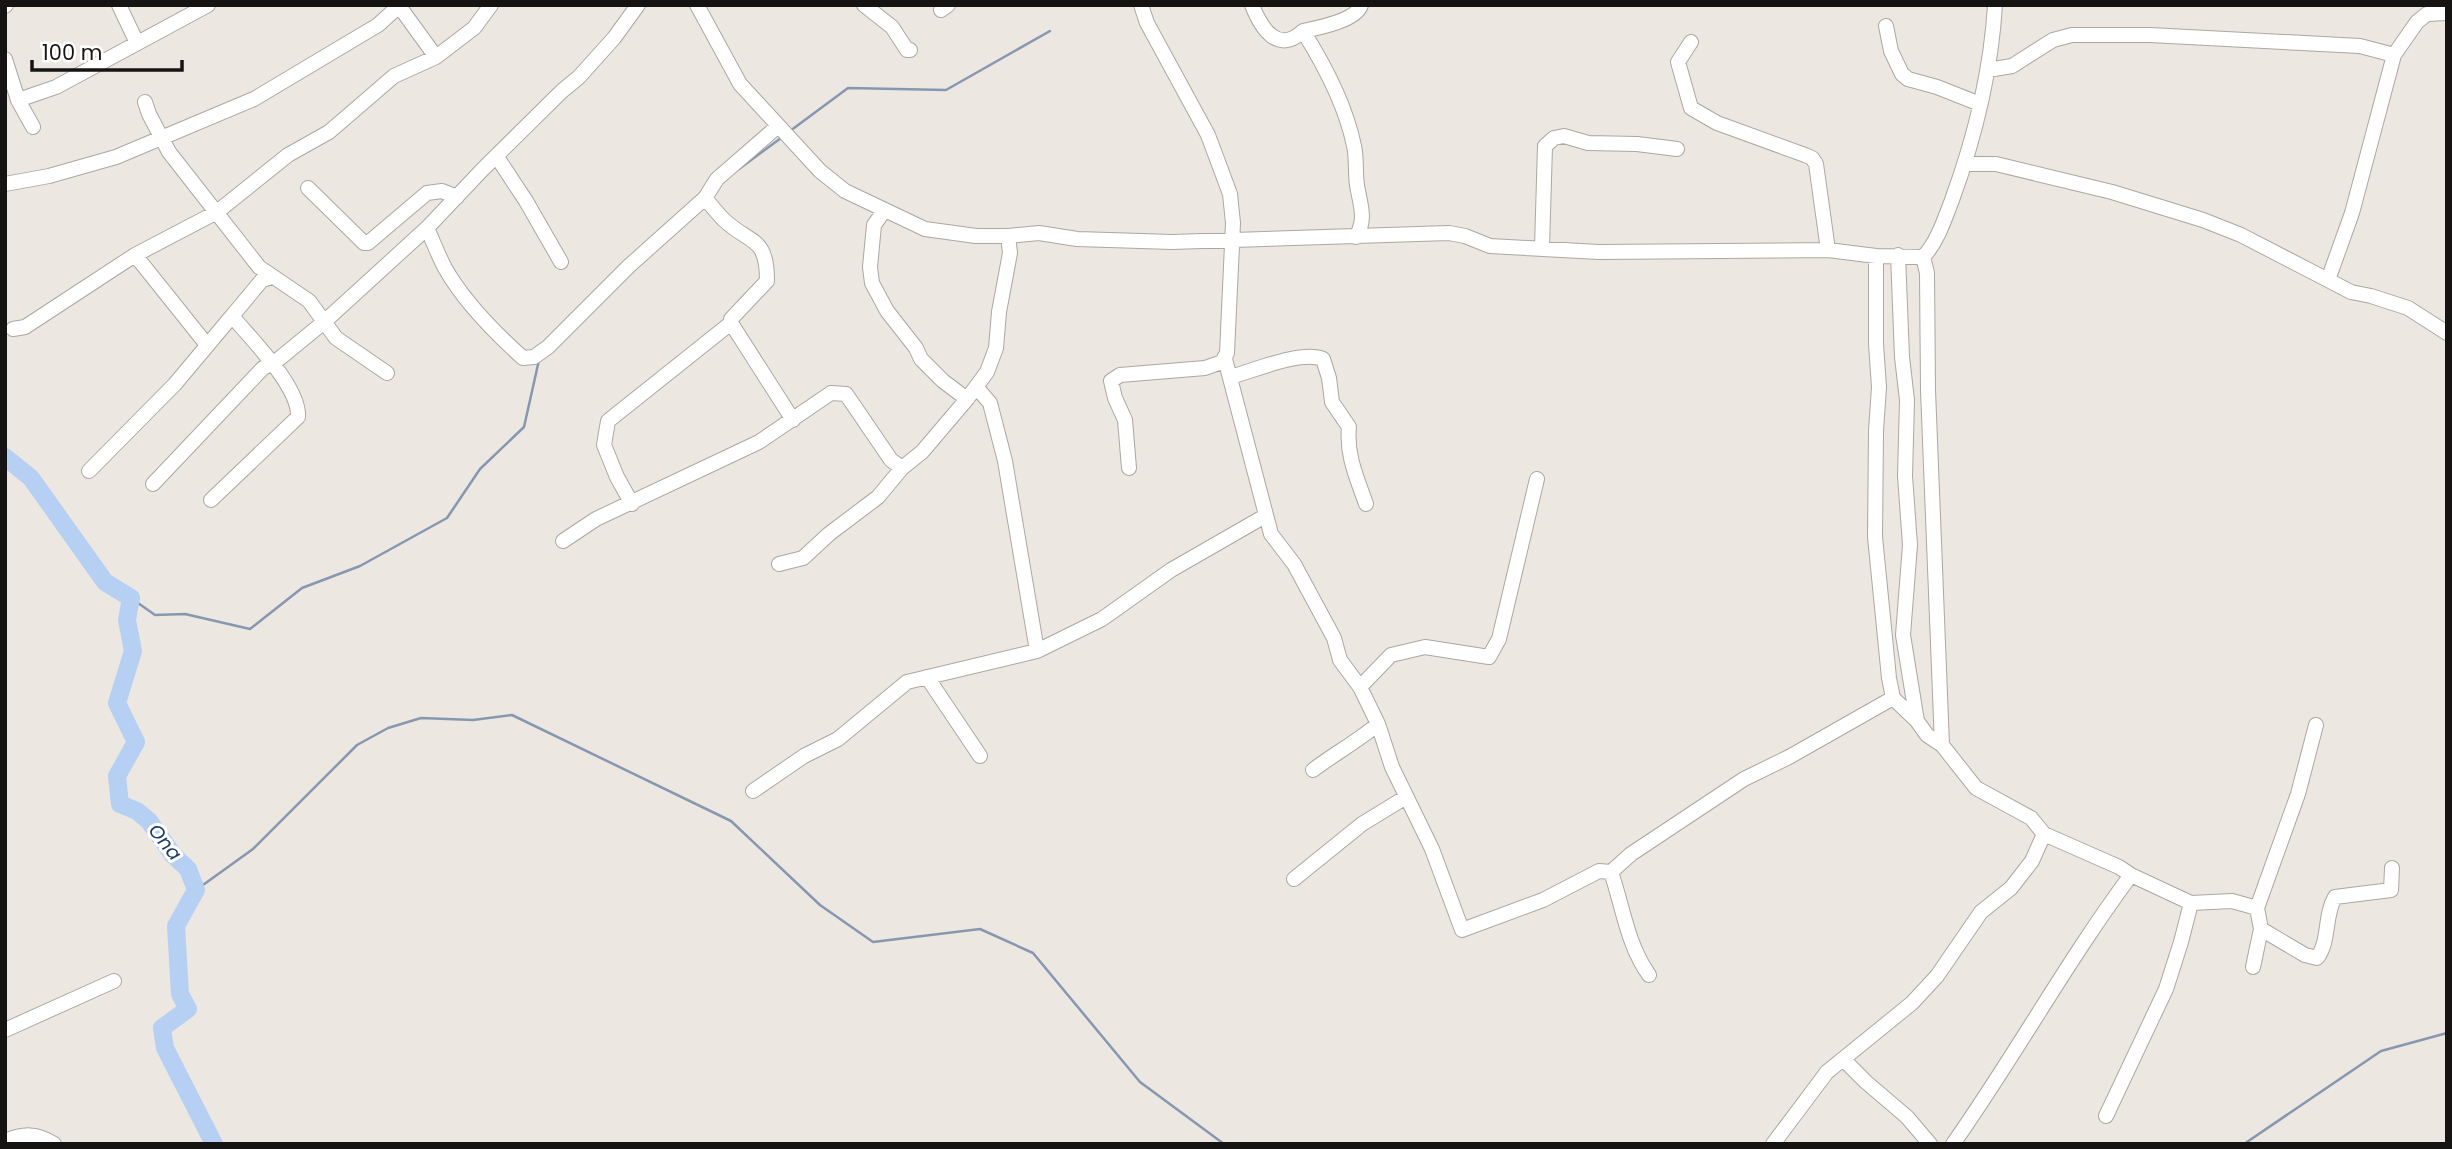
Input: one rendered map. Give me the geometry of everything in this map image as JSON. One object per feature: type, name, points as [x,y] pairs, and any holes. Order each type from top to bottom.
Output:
[{"type":"street","points":[[119,5],[137,43]]},
{"type":"street","points":[[18,100],[56,87],[208,5]]},
{"type":"street","points":[[13,329],[25,327],[135,255],[217,212],[288,155],[329,132],[394,75],[436,57],[474,28],[491,5]]},
{"type":"street","points":[[153,484],[263,368],[274,363],[324,322],[427,228],[562,91],[579,78],[638,5]]},
{"type":"street","points":[[697,5],[740,84],[820,171],[845,191],[925,229],[951,234],[1008,236],[1039,233],[1077,239],[1172,242],[1449,233],[1490,246],[1641,252],[1828,250],[1876,256],[1923,257]]},
{"type":"street","points":[[864,5],[892,27],[907,50],[910,50]]},
{"type":"street","points":[[1141,5],[1147,23],[1208,135],[1223,172],[1232,207],[1225,359],[1265,516],[1272,534],[1294,564],[1334,638],[1340,660],[1360,687],[1378,724],[1392,768],[1432,849],[1462,930],[1543,900],[1599,871],[1611,872],[1631,854],[1744,779],[1893,698]]},
{"type":"street","points":[[1252,5],[1269,36],[1280,40],[1290,40],[1303,32],[1311,32],[1354,15],[1362,6]]},
{"type":"street","points":[[1923,257],[1932,246],[1947,212],[1977,122],[1988,70],[1995,5]]},
{"type":"street","points":[[5,184],[116,158],[254,99],[378,25],[399,6],[436,57]]},
{"type":"street","points":[[2328,280],[2352,213],[2394,55],[2417,22],[2421,10],[2447,13]]},
{"type":"street","points":[[1886,26],[1891,51],[1902,74],[1908,79],[1980,104]]},
{"type":"street","points":[[1303,32],[1334,89],[1354,146],[1363,218],[1362,227],[1356,237]]},
{"type":"street","points":[[1988,70],[2012,65],[2053,40],[2072,35],[2150,35],[2360,46],[2394,55]]},
{"type":"street","points":[[1691,42],[1678,62],[1691,108],[1717,123],[1805,155],[1816,164],[1828,250]]},
{"type":"street","points":[[5,58],[18,100],[33,127]]},
{"type":"street","points":[[145,102],[169,152],[259,267],[309,301],[336,338],[387,373]]},
{"type":"street","points":[[427,228],[445,268],[470,304],[499,337],[523,358],[534,357],[548,347],[629,266],[705,198],[717,179],[778,127]]},
{"type":"street","points":[[1542,247],[1545,146],[1554,138],[1563,136],[1588,143],[1637,144],[1677,149]]},
{"type":"street","points":[[496,157],[526,201],[561,262]]},
{"type":"street","points":[[1965,164],[1996,164],[2112,192],[2203,220],[2241,235],[2351,292],[2409,308],[2447,333]]},
{"type":"street","points":[[308,188],[364,243],[368,243],[427,193],[442,191],[457,197]]},
{"type":"street","points":[[632,504],[604,445],[608,421],[731,323],[731,319],[767,281],[767,260],[760,245],[724,220],[705,198]]},
{"type":"street","points":[[884,211],[874,225],[870,267],[872,283],[887,311],[916,348],[921,359],[943,381],[990,402],[1005,461],[1037,651]]},
{"type":"street","points":[[779,564],[803,558],[878,497],[902,468],[922,452],[987,372],[996,348],[999,312],[1010,253],[1008,236]]},
{"type":"street","points":[[135,255],[206,345]]},
{"type":"street","points":[[1898,255],[1902,357],[1907,400],[1905,476],[1910,545],[1903,635],[1917,721]]},
{"type":"street","points":[[1876,256],[1879,387],[1875,537],[1893,698],[1917,721],[1927,735],[1942,745],[1976,788],[2031,818],[2044,834],[2191,903],[2232,901],[2257,908]]},
{"type":"street","points":[[1923,257],[1927,272],[1928,390],[1942,745]]},
{"type":"street","points":[[89,471],[175,384],[262,280],[272,277]]},
{"type":"street","points":[[211,500],[298,417],[297,403],[274,363],[233,316]]},
{"type":"street","points":[[731,323],[793,420]]},
{"type":"street","points":[[1230,377],[1279,361],[1316,356],[1323,359],[1332,402],[1349,427],[1347,444],[1366,504]]},
{"type":"street","points":[[1129,468],[1125,420],[1111,381],[1120,374],[1205,368],[1219,365],[1225,359]]},
{"type":"street","points":[[563,541],[596,519],[632,504],[665,484],[760,442],[831,393],[846,394],[891,460],[902,468]]},
{"type":"street","points":[[1360,687],[1391,655],[1425,647],[1489,657],[1499,639],[1537,479]]},
{"type":"street","points":[[753,791],[804,756],[838,739],[907,682],[1037,651],[1102,619],[1171,570],[1265,516]]},
{"type":"street","points":[[927,677],[980,756]]},
{"type":"street","points":[[1313,770],[1378,724]]},
{"type":"street","points":[[2253,967],[2261,929],[2257,908],[2298,794],[2316,725]]},
{"type":"street","points":[[1294,879],[1362,824],[1406,797]]},
{"type":"street","points":[[1773,1144],[1827,1072],[1912,1003],[1937,976],[1981,912],[2011,888],[2032,861],[2044,834]]},
{"type":"street","points":[[2261,929],[2305,955],[2317,958],[2323,950],[2329,907],[2335,897],[2390,890],[2392,868]]},
{"type":"street","points":[[1611,872],[1628,935],[1649,975]]},
{"type":"street","points":[[1953,1144],[2097,920],[2131,875]]},
{"type":"street","points":[[2106,1116],[2166,989],[2191,903]]},
{"type":"street","points":[[5,1030],[114,981]]},
{"type":"street","points":[[1843,1059],[1866,1083],[1898,1108],[1930,1144]]},
{"type":"street","points":[[5,1141],[20,1135],[41,1135],[54,1144]]},
{"type":"waterway","points":[[790,131],[848,88],[946,90],[1050,31]]},
{"type":"waterway","points":[[739,169],[781,138]]},
{"type":"waterway","points":[[131,598],[155,615],[185,614],[250,629],[302,588],[360,566],[447,518],[480,469],[524,427],[539,360]]},
{"type":"waterway","name":"Ona","points":[[5,457],[31,478],[105,582],[131,598],[127,620],[133,651],[117,703],[136,742],[117,776],[120,804],[137,811],[149,821],[173,855],[188,869],[196,890],[176,926],[180,994],[188,1009],[162,1028],[165,1048],[214,1144]]},
{"type":"waterway","points":[[196,890],[253,849],[357,745],[388,728],[421,718],[473,720],[512,715],[731,821],[820,905],[873,942],[980,929],[1033,953],[1140,1082],[1224,1144]]},
{"type":"waterway","points":[[2244,1144],[2381,1051],[2447,1033]]}]
